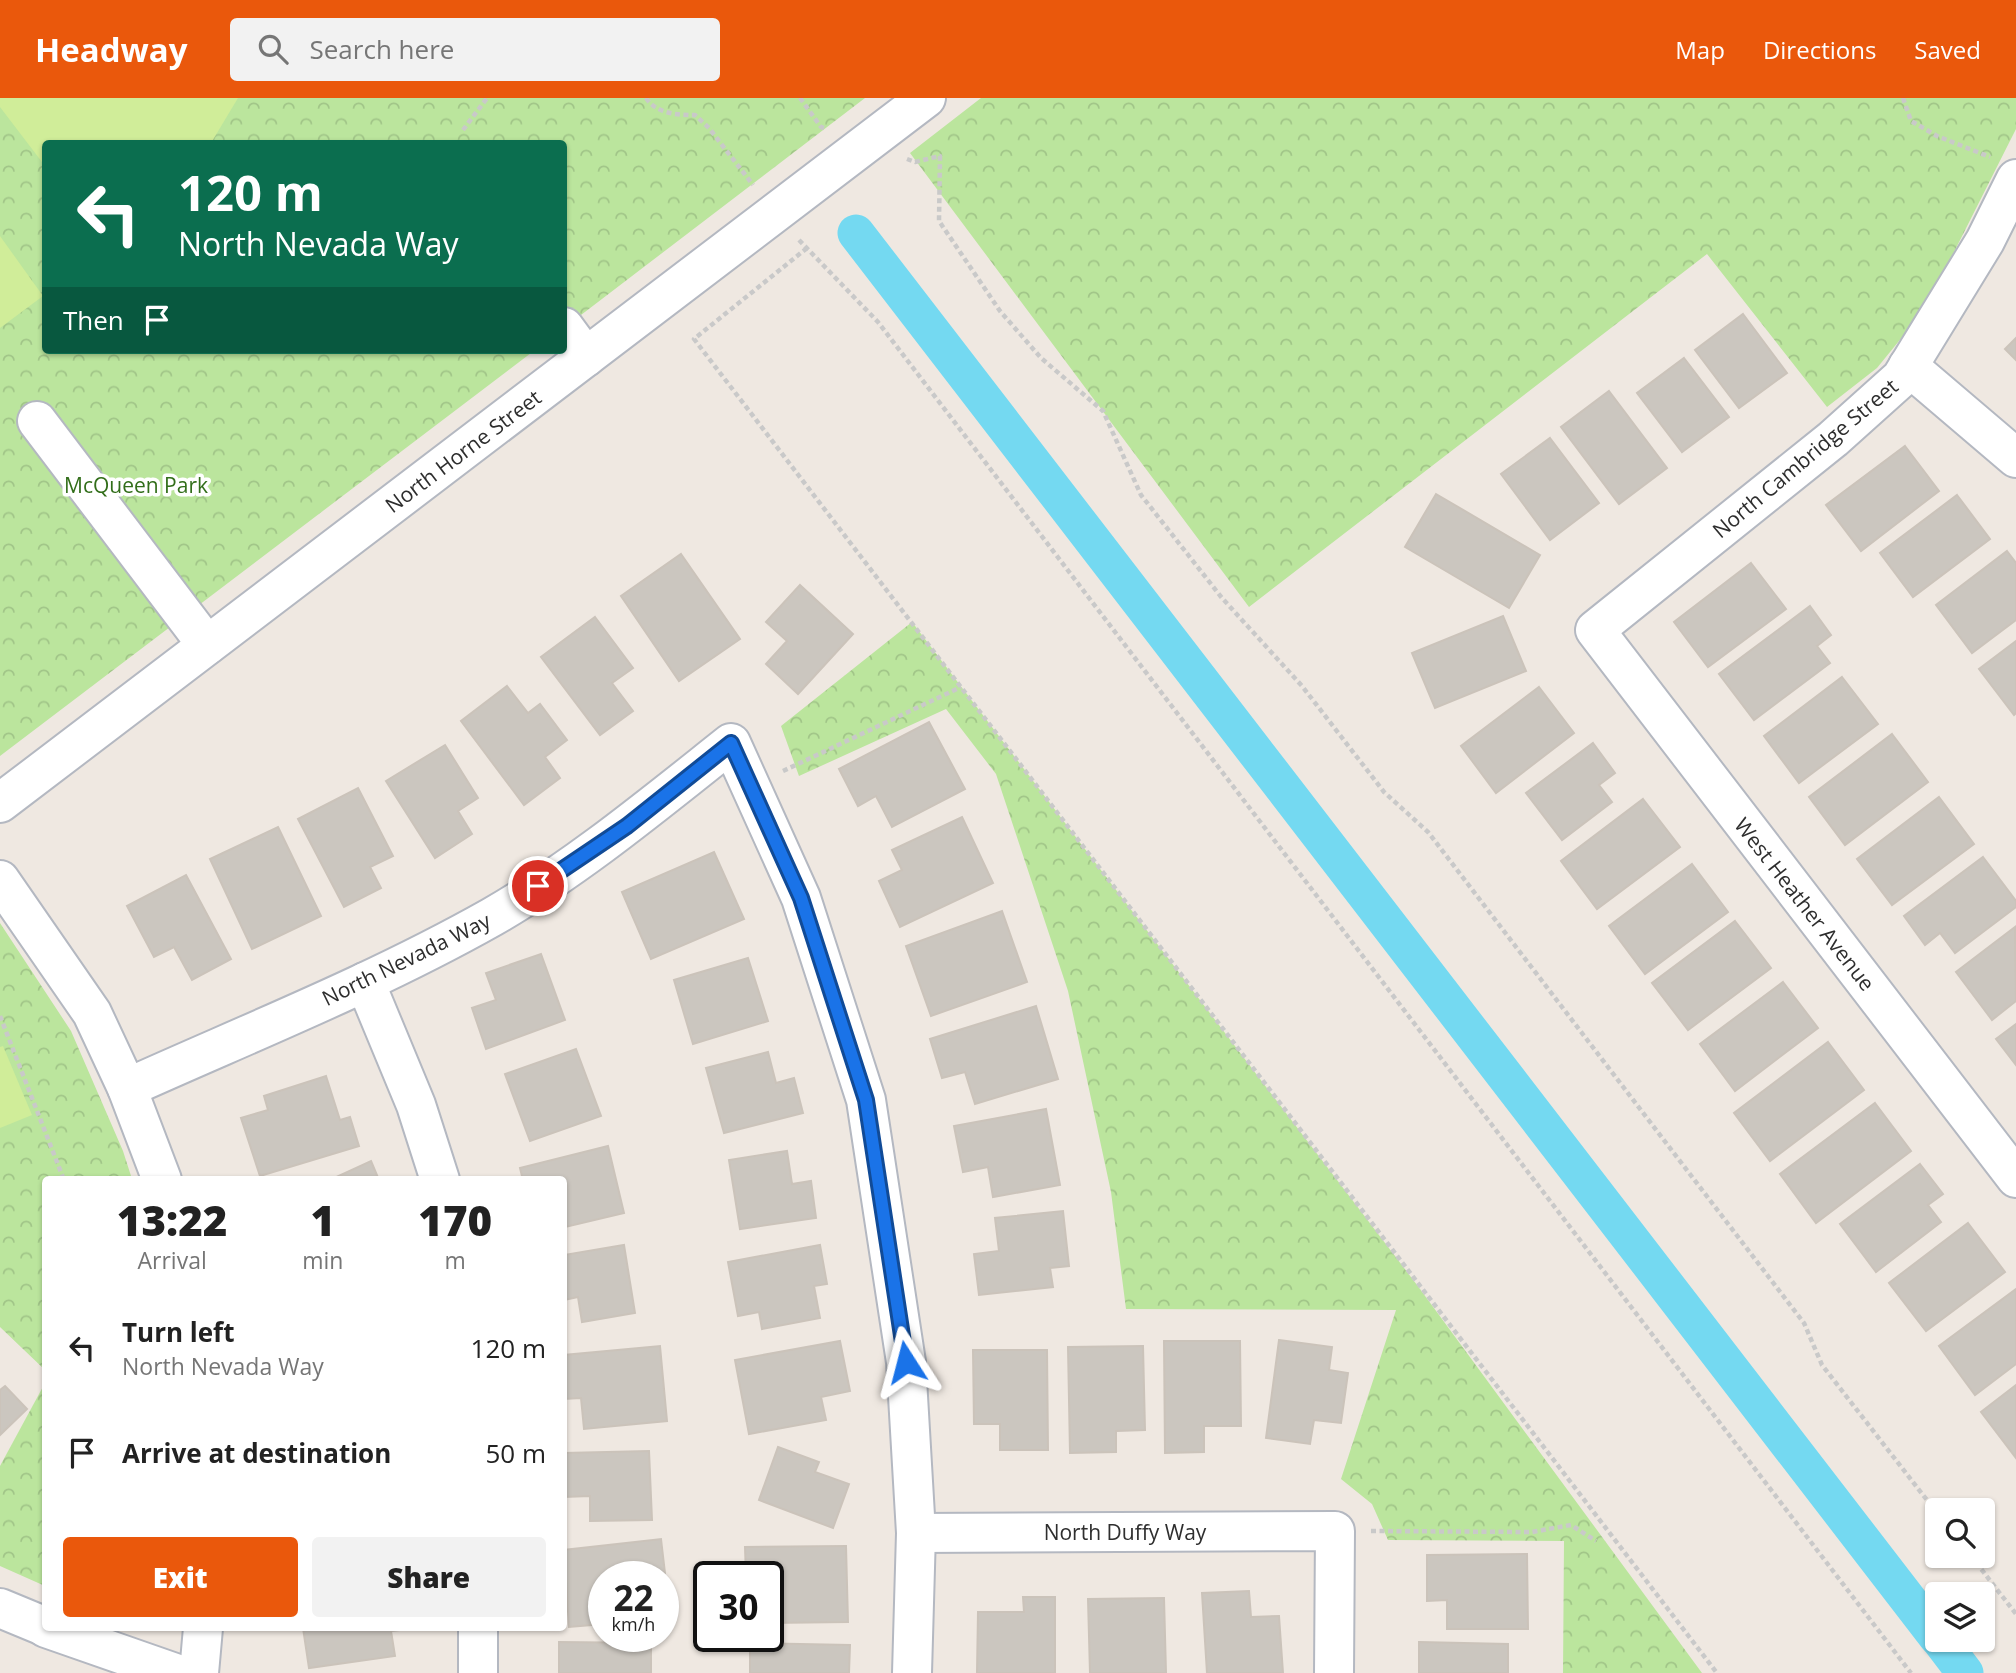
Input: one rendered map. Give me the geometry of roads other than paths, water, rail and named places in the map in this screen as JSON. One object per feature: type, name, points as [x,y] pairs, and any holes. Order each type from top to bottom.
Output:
[{"type":"street","name":"North Horne Street","points":[[575,342],[774,214],[926,98]]},
{"type":"street","name":"North Cambridge Street","points":[[1595,630],[1833,439],[1901,378],[1985,241],[2004,168]]},
{"type":"street","name":"North Horne Street","points":[[0,803],[207,645],[560,354]]},
{"type":"street","points":[[1908,366],[2016,458]]},
{"type":"street","points":[[37,421],[207,645]]},
{"type":"street","name":"West Heather Avenue","points":[[1595,630],[2016,1178]]},
{"type":"street","name":"North Nevada Way","points":[[127,1088],[365,982],[493,916],[627,826],[731,743],[801,898],[866,1100],[906,1362],[916,1533]]},
{"type":"street","points":[[0,880],[92,1013],[127,1088],[160,1176]]},
{"type":"street","points":[[365,982],[416,1105],[439,1176]]},
{"type":"street","name":"North Duffy Way","points":[[916,1533],[1335,1531],[1334,1673]]},
{"type":"street","points":[[912,1673],[916,1533]]},
{"type":"street","points":[[0,1608],[42,1625]]},
{"type":"street","points":[[57,1631],[176,1673]]},
{"type":"street","points":[[199,1673],[203,1631]]},
{"type":"street","points":[[478,1631],[478,1673]]},
{"type":"waterway","points":[[856,233],[1925,1621]]},
{"type":"waterway","points":[[1949,1652],[1965,1673]]},
{"type":"park label","name":"McQueen Park","points":[[136,485]]}]
